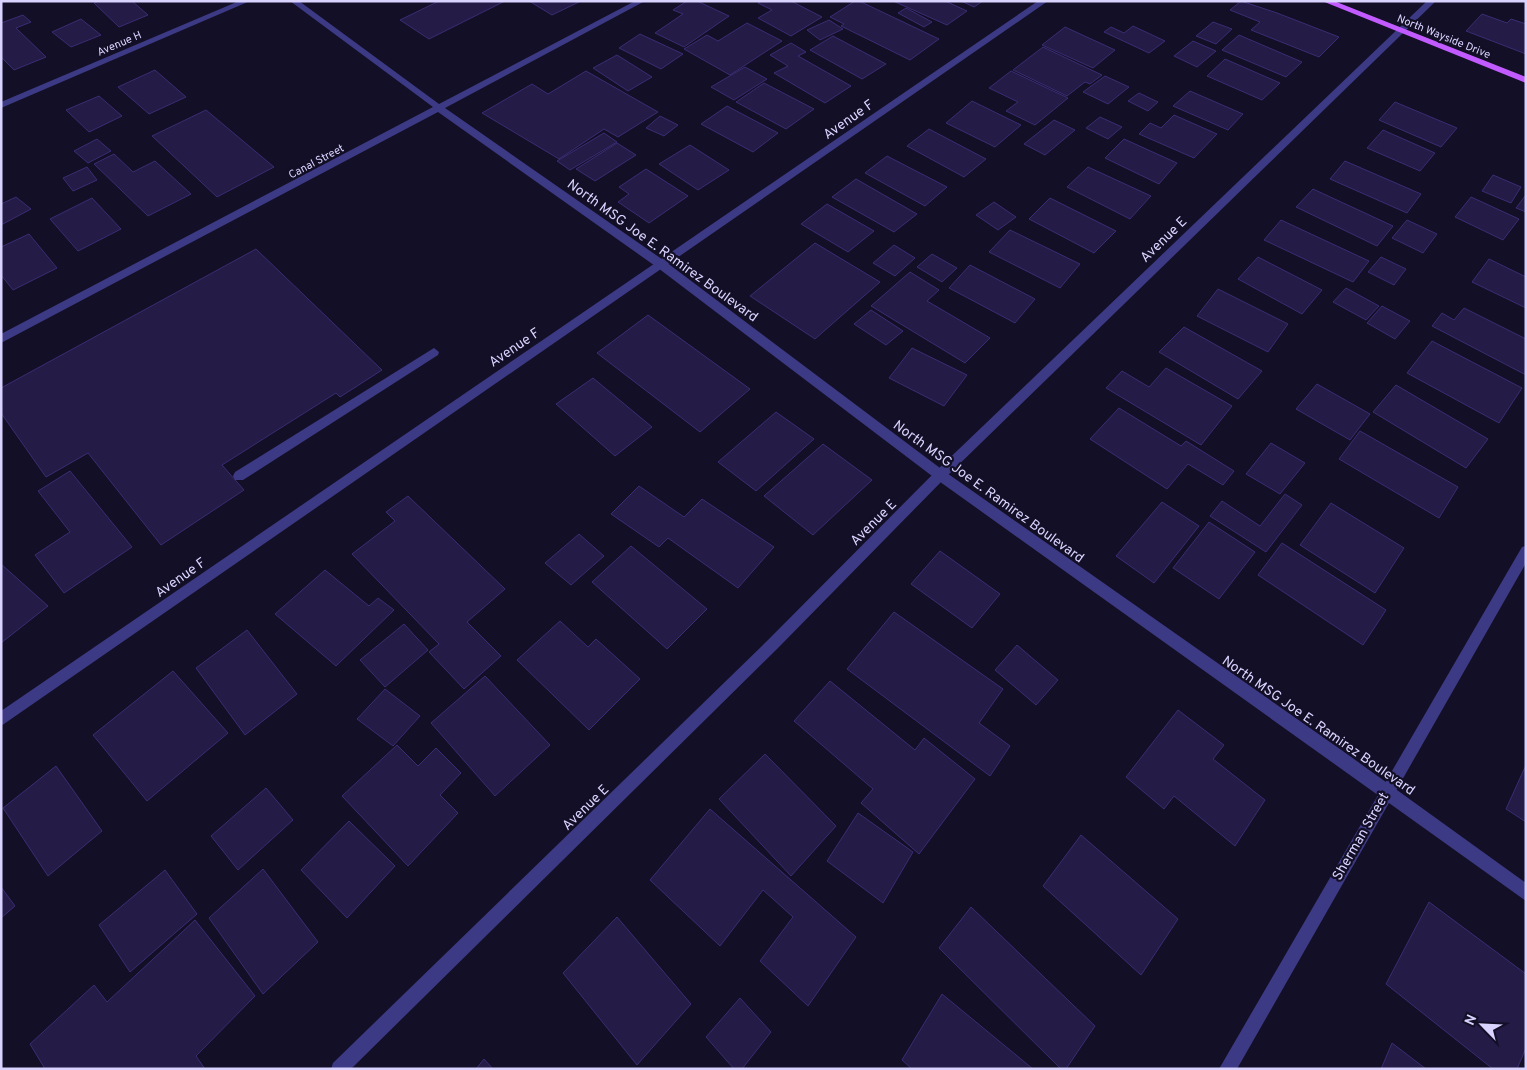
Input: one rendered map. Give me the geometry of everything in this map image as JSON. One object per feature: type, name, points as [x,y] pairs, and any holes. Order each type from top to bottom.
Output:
[{"type":"main road","name":"North Wayside Drive","points":[[1326,1],[1526,80]]},
{"type":"street","name":"Avenue H","points":[[1,105],[246,1]]},
{"type":"street","name":"North MSG Joe E. Ramirez Boulevard","points":[[294,1],[439,108],[662,265],[940,475],[1386,791],[1526,893]]},
{"type":"street","name":"Canal Street","points":[[1,339],[641,1]]},
{"type":"street","name":"Avenue F","points":[[1,719],[476,390],[662,265],[1044,1]]},
{"type":"street","name":"Avenue E","points":[[339,1069],[765,652],[940,475],[1432,1]]},
{"type":"street","points":[[239,476],[434,352]]},
{"type":"street","name":"Sherman Street","points":[[1227,1069],[1526,551]]},
{"type":"building","points":[[99,1],[132,1],[148,15],[119,27],[94,3]]},
{"type":"building","points":[[439,1],[505,1],[429,39],[400,20]]},
{"type":"building","points":[[529,1],[578,1],[579,2],[552,15]]},
{"type":"building","points":[[687,1],[697,1],[729,16],[684,47],[655,33],[683,14],[673,10]]},
{"type":"building","points":[[761,1],[791,1],[822,17],[791,36],[758,18],[772,10],[758,3]]},
{"type":"building","points":[[855,1],[859,1],[939,39],[910,60],[841,26],[844,24],[830,17]]},
{"type":"building","points":[[893,1],[945,1],[967,11],[947,25]]},
{"type":"building","points":[[961,1],[983,1],[974,7]]},
{"type":"building","points":[[1241,1],[1339,37],[1319,57],[1251,30],[1260,22],[1230,10]]},
{"type":"building","points":[[906,8],[932,22],[924,27],[898,13]]},
{"type":"building","points":[[1482,14],[1507,23],[1511,19],[1526,24],[1526,54],[1466,31]]},
{"type":"building","points":[[23,15],[31,22],[16,28],[46,57],[14,70],[1,57],[1,23]]},
{"type":"building","points":[[81,19],[101,35],[71,47],[52,32]]},
{"type":"building","points":[[829,20],[843,29],[820,40],[807,30]]},
{"type":"building","points":[[1213,22],[1232,29],[1216,44],[1196,36]]},
{"type":"building","points":[[747,23],[782,41],[730,75],[684,49],[707,35],[718,41]]},
{"type":"building","points":[[1133,26],[1165,41],[1149,53],[1104,32],[1111,27],[1124,33]]},
{"type":"building","points":[[1065,27],[1115,50],[1093,68],[1042,45]]},
{"type":"building","points":[[640,34],[683,54],[661,69],[619,48]]},
{"type":"building","points":[[1239,35],[1302,62],[1286,77],[1222,50]]},
{"type":"building","points":[[833,36],[886,64],[862,79],[810,50]]},
{"type":"building","points":[[1193,41],[1216,51],[1197,67],[1174,56]]},
{"type":"building","points":[[791,43],[806,52],[798,56],[851,86],[825,103],[774,73],[788,66],[770,55]]},
{"type":"building","points":[[1043,47],[1102,75],[1090,84],[1085,82],[1067,96],[1013,70]]},
{"type":"building","points":[[617,55],[652,77],[628,91],[593,68]]},
{"type":"building","points":[[1225,59],[1280,83],[1262,100],[1207,76]]},
{"type":"building","points":[[745,67],[767,79],[734,100],[711,87]]},
{"type":"building","points":[[155,70],[186,97],[149,114],[118,87]]},
{"type":"building","points":[[586,71],[658,112],[618,137],[604,129],[559,159],[482,113],[532,84],[548,94]]},
{"type":"building","points":[[1011,71],[1068,98],[1035,125],[1006,111],[1018,102],[989,88]]},
{"type":"building","points":[[1105,76],[1129,87],[1108,104],[1083,92]]},
{"type":"building","points":[[764,83],[814,109],[786,129],[736,102]]},
{"type":"building","points":[[1190,91],[1243,114],[1228,130],[1173,106]]},
{"type":"building","points":[[1139,93],[1158,102],[1148,111],[1128,101]]},
{"type":"building","points":[[99,96],[122,116],[89,132],[66,110]]},
{"type":"building","points":[[972,101],[1021,125],[995,147],[946,123]]},
{"type":"building","points":[[1395,102],[1457,128],[1441,147],[1379,120]]},
{"type":"building","points":[[727,106],[778,133],[753,152],[701,124]]},
{"type":"building","points":[[206,110],[274,167],[217,197],[152,136]]},
{"type":"building","points":[[1174,115],[1217,134],[1194,158],[1139,134],[1150,123],[1161,128]]},
{"type":"building","points":[[660,116],[678,125],[664,136],[646,128]]},
{"type":"building","points":[[1100,117],[1122,127],[1108,139],[1086,128]]},
{"type":"building","points":[[1054,120],[1075,130],[1045,155],[1024,144]]},
{"type":"building","points":[[929,129],[986,159],[964,177],[907,146]]},
{"type":"building","points":[[1383,130],[1435,153],[1420,171],[1367,148]]},
{"type":"building","points":[[604,133],[617,142],[570,170],[557,161]]},
{"type":"building","points":[[97,139],[111,151],[88,163],[74,151]]},
{"type":"building","points":[[1124,139],[1177,163],[1159,184],[1105,158]]},
{"type":"building","points":[[617,143],[636,155],[595,181],[576,169]]},
{"type":"building","points":[[690,145],[729,170],[698,190],[659,164]]},
{"type":"building","points":[[114,154],[133,172],[155,161],[191,194],[148,216],[94,164]]},
{"type":"building","points":[[887,156],[947,187],[925,206],[865,173]]},
{"type":"building","points":[[1345,161],[1421,194],[1407,213],[1330,179]]},
{"type":"building","points":[[87,167],[97,180],[73,191],[63,178]]},
{"type":"building","points":[[1088,167],[1151,196],[1130,219],[1067,187]]},
{"type":"building","points":[[646,169],[688,196],[649,223],[618,202],[629,194],[619,187]]},
{"type":"building","points":[[1493,175],[1521,187],[1511,203],[1482,191]]},
{"type":"building","points":[[856,179],[917,214],[894,232],[832,197]]},
{"type":"building","points":[[1313,189],[1393,226],[1377,246],[1296,207]]},
{"type":"building","points":[[1526,196],[1526,212],[1516,208]]},
{"type":"building","points":[[16,197],[31,209],[1,225],[1,204]]},
{"type":"building","points":[[1471,197],[1519,219],[1503,240],[1455,217]]},
{"type":"building","points":[[92,198],[121,229],[78,251],[50,219]]},
{"type":"building","points":[[1050,198],[1116,231],[1094,253],[1029,219]]},
{"type":"building","points":[[994,202],[1016,217],[998,230],[976,215]]},
{"type":"building","points":[[827,204],[874,231],[848,252],[801,224]]},
{"type":"building","points":[[1281,220],[1369,261],[1353,282],[1264,240]]},
{"type":"building","points":[[1407,220],[1437,234],[1423,253],[1392,238]]},
{"type":"building","points":[[1010,230],[1080,264],[1060,288],[989,252]]},
{"type":"building","points":[[29,234],[57,268],[13,290],[1,275],[1,247]]},
{"type":"building","points":[[815,243],[880,282],[815,339],[750,296]]},
{"type":"building","points":[[894,245],[915,258],[895,276],[873,263]]},
{"type":"building","points":[[256,249],[382,370],[340,397],[336,393],[222,465],[244,490],[161,545],[88,453],[46,477],[1,413],[1,388]]},
{"type":"building","points":[[932,254],[957,268],[942,282],[917,267]]},
{"type":"building","points":[[1258,257],[1322,290],[1302,314],[1238,279]]},
{"type":"building","points":[[1381,257],[1406,269],[1394,285],[1368,272]]},
{"type":"building","points":[[1489,259],[1526,277],[1526,308],[1472,282]]},
{"type":"building","points":[[970,265],[1035,299],[1015,323],[949,288]]},
{"type":"building","points":[[910,272],[939,290],[927,301],[990,338],[965,363],[871,306]]},
{"type":"building","points":[[1346,288],[1379,306],[1366,320],[1333,302]]},
{"type":"building","points":[[1218,289],[1288,324],[1268,352],[1197,316]]},
{"type":"building","points":[[1382,306],[1410,321],[1395,339],[1367,323]]},
{"type":"building","points":[[1464,308],[1526,339],[1526,375],[1432,326],[1442,313],[1454,320]]},
{"type":"building","points":[[871,310],[903,331],[886,345],[854,324]]},
{"type":"building","points":[[648,315],[750,389],[700,432],[597,353]]},
{"type":"building","points":[[1184,327],[1262,371],[1238,399],[1159,352]]},
{"type":"building","points":[[1432,341],[1522,388],[1499,423],[1407,373]]},
{"type":"building","points":[[912,348],[967,375],[944,406],[889,378]]},
{"type":"building","points":[[1166,368],[1232,406],[1201,445],[1106,388],[1122,371],[1149,387]]},
{"type":"building","points":[[593,378],[652,427],[615,456],[556,404]]},
{"type":"building","points":[[1317,384],[1370,414],[1350,440],[1296,409]]},
{"type":"building","points":[[1396,385],[1488,439],[1466,468],[1373,412]]},
{"type":"building","points":[[1119,408],[1181,446],[1186,441],[1234,471],[1223,485],[1188,464],[1167,489],[1090,439]]},
{"type":"building","points":[[776,412],[814,439],[756,491],[718,462]]},
{"type":"building","points":[[1360,431],[1458,487],[1439,518],[1339,459]]},
{"type":"building","points":[[1271,443],[1305,463],[1280,494],[1246,474]]},
{"type":"building","points":[[823,444],[872,480],[813,535],[764,496]]},
{"type":"building","points":[[70,471],[132,547],[64,593],[35,555],[70,532],[38,491]]},
{"type":"building","points":[[639,486],[684,517],[702,499],[774,547],[738,588],[668,538],[659,547],[611,514]]},
{"type":"building","points":[[1285,494],[1302,505],[1266,552],[1210,516],[1222,501],[1260,526]]},
{"type":"building","points":[[408,496],[505,589],[467,622],[501,656],[464,689],[429,652],[439,644],[352,554],[395,521],[386,512]]},
{"type":"building","points":[[1162,502],[1199,526],[1154,583],[1116,556]]},
{"type":"building","points":[[1331,503],[1404,548],[1375,593],[1300,545]]},
{"type":"building","points":[[1209,522],[1255,552],[1219,599],[1173,568]]},
{"type":"building","points":[[579,534],[604,556],[571,585],[545,563]]},
{"type":"building","points":[[1282,543],[1386,610],[1363,645],[1258,575]]},
{"type":"building","points":[[631,546],[707,609],[667,649],[592,582]]},
{"type":"building","points":[[940,551],[1000,594],[972,628],[911,584]]},
{"type":"building","points":[[1,564],[48,606],[1,643]]},
{"type":"building","points":[[325,570],[369,606],[378,598],[394,610],[336,666],[275,614]]},
{"type":"building","points":[[894,612],[1003,689],[979,723],[1010,746],[990,776],[847,669]]},
{"type":"building","points":[[560,621],[588,647],[596,639],[640,679],[589,730],[517,660]]},
{"type":"building","points":[[404,624],[428,650],[385,687],[360,660]]},
{"type":"building","points":[[247,630],[297,694],[245,735],[196,668]]},
{"type":"building","points":[[1017,645],[1058,680],[1036,705],[995,670]]},
{"type":"building","points":[[173,671],[228,733],[147,801],[93,735]]},
{"type":"building","points":[[485,676],[550,745],[495,796],[431,723]]},
{"type":"building","points":[[830,681],[915,750],[924,738],[975,779],[919,854],[861,803],[873,789],[794,721]]},
{"type":"building","points":[[385,689],[420,716],[393,746],[357,719]]},
{"type":"building","points":[[1178,710],[1224,745],[1213,759],[1265,800],[1235,846],[1174,796],[1164,809],[1126,777]]},
{"type":"building","points":[[397,745],[418,766],[436,748],[461,773],[440,795],[458,813],[408,866],[342,796]]},
{"type":"building","points":[[765,754],[836,826],[791,876],[719,799]]},
{"type":"building","points":[[1526,765],[1526,822],[1506,809]]},
{"type":"building","points":[[56,766],[102,831],[48,876],[3,808]]},
{"type":"building","points":[[266,788],[293,820],[238,870],[211,836]]},
{"type":"building","points":[[710,809],[856,937],[808,1006],[760,961],[793,917],[763,890],[720,946],[650,880]]},
{"type":"building","points":[[858,813],[913,852],[883,903],[827,861]]},
{"type":"building","points":[[349,821],[395,866],[347,918],[301,870]]},
{"type":"building","points":[[1081,835],[1178,919],[1141,975],[1043,886]]},
{"type":"building","points":[[263,869],[318,942],[263,994],[209,918]]},
{"type":"building","points":[[165,870],[197,914],[130,972],[99,925]]},
{"type":"building","points":[[1,887],[15,906],[1,918]]},
{"type":"building","points":[[1429,902],[1526,974],[1526,1048],[1517,1069],[1493,1069],[1386,984]]},
{"type":"building","points":[[971,907],[1095,1026],[1066,1069],[1061,1069],[939,948]]},
{"type":"building","points":[[617,917],[691,1004],[637,1065],[563,973]]},
{"type":"building","points":[[195,920],[255,996],[196,1056],[205,1069],[45,1069],[30,1044],[94,985],[107,1002]]},
{"type":"building","points":[[942,994],[1033,1069],[912,1069],[902,1060]]},
{"type":"building","points":[[740,998],[771,1032],[742,1069],[734,1069],[706,1037]]},
{"type":"building","points":[[1392,1043],[1426,1069],[1381,1069]]},
{"type":"building","points":[[484,1059],[493,1069],[476,1069]]}]
